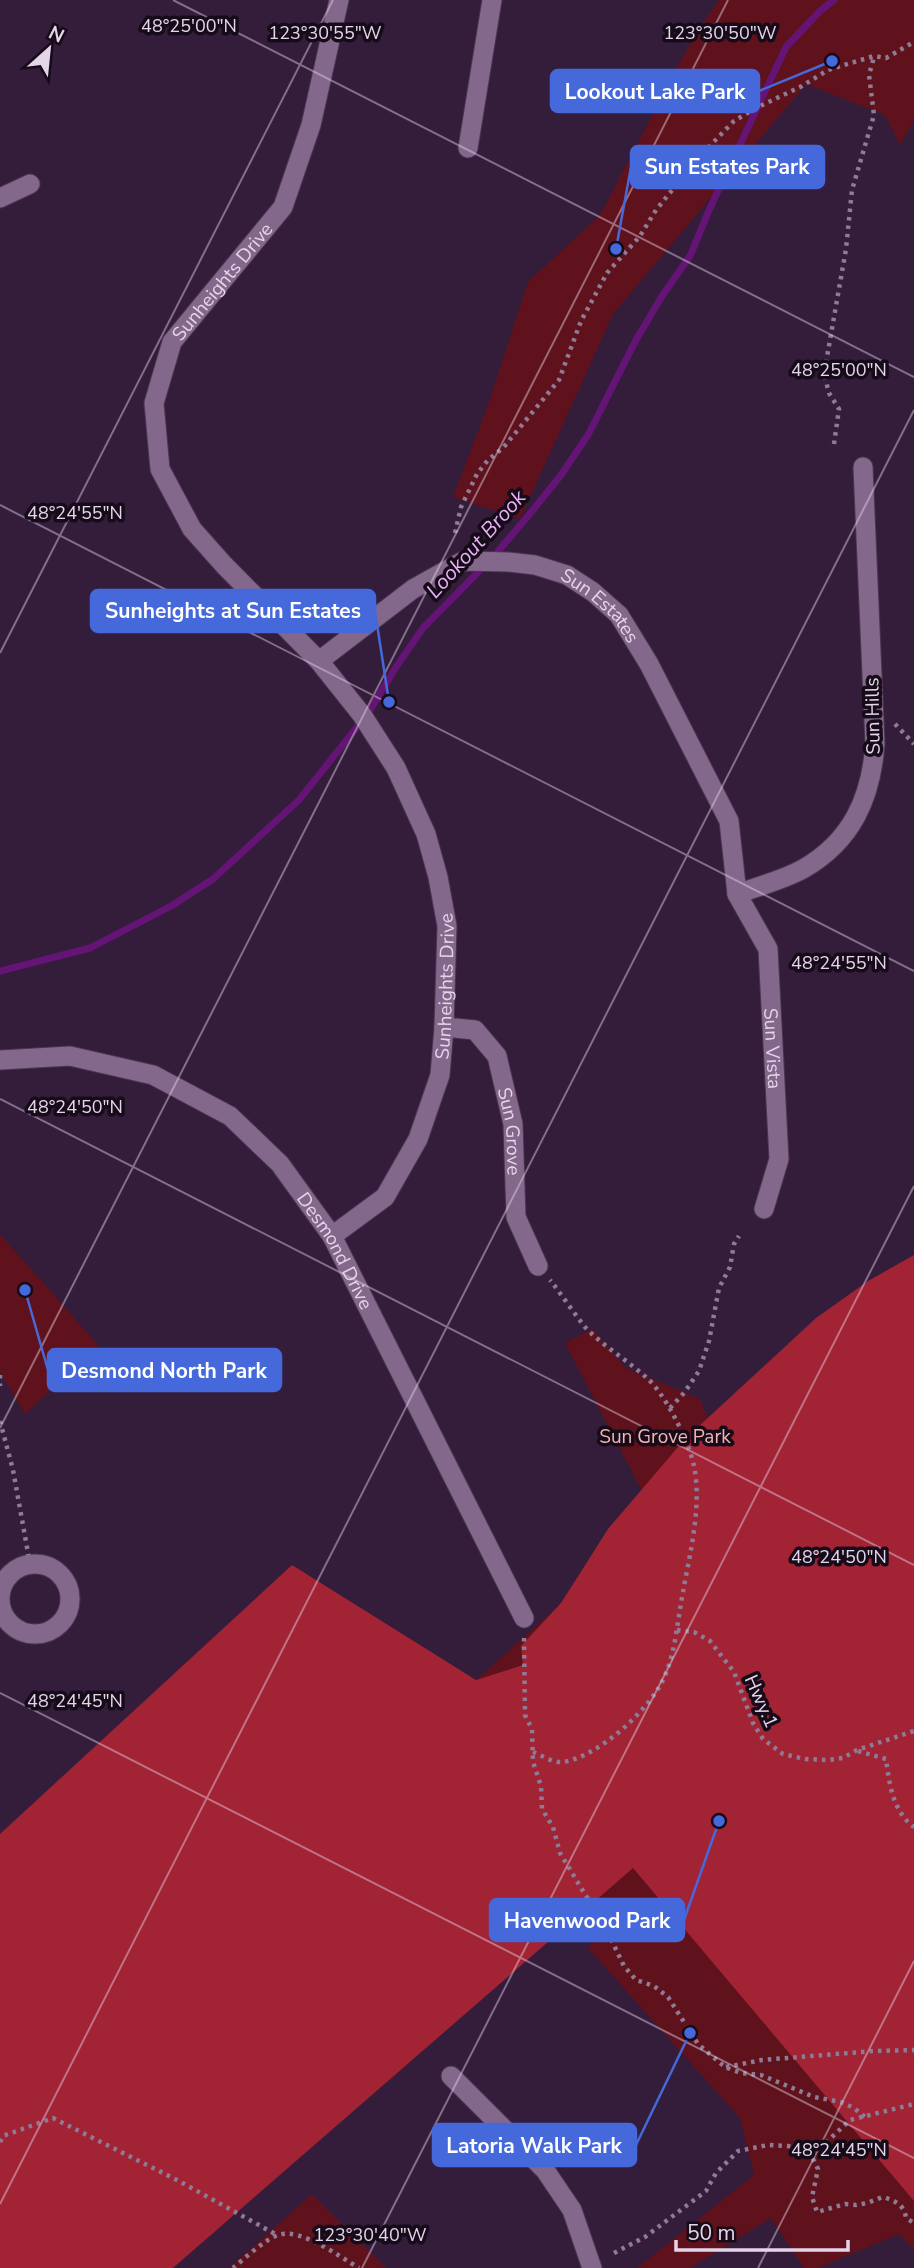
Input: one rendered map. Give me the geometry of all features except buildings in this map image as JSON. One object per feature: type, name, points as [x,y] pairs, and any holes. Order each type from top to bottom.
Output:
[{"type":"street","name":"Sunheights Drive","points":[[332,1236],[385,1197],[418,1139],[440,1075],[447,926],[426,834],[389,757],[362,715],[319,662],[192,529],[160,469],[154,402],[172,342],[283,207],[311,125],[339,0]]},
{"type":"street","points":[[468,148],[492,0]]},
{"type":"street","points":[[0,198],[30,184]]},
{"type":"street","name":"Sun Hills","points":[[737,894],[803,869],[832,848],[857,816],[868,792],[875,744],[863,467]]},
{"type":"street","name":"Sun Estates","points":[[319,662],[413,589],[463,561],[522,563],[567,575],[593,592],[619,615],[649,664],[729,821],[737,894]]},
{"type":"street","name":"Sun Vista","points":[[737,894],[768,949],[779,1159],[764,1209]]},
{"type":"street","name":"Sun Grove","points":[[444,1027],[475,1030],[497,1056],[513,1124],[516,1217],[538,1266]]},
{"type":"street","name":"Desmond Drive","points":[[0,1060],[70,1056],[153,1075],[230,1116],[280,1164],[332,1236],[524,1618]]},
{"type":"street","points":[[30,1564],[44,1565],[57,1572],[66,1584],[70,1598],[68,1612],[60,1624],[47,1632],[33,1634],[4,1625],[0,1594],[5,1580],[16,1570],[30,1564]]},
{"type":"street","points":[[451,2076],[545,2170],[572,2210],[592,2268]]},
{"type":"path","points":[[455,533],[461,508],[477,474],[488,460],[503,448],[559,380],[581,321],[607,273],[640,236],[656,210],[699,157],[734,121],[756,108],[828,70],[874,56],[886,58],[914,42]]},
{"type":"path","points":[[834,444],[839,409],[829,393],[824,374],[846,249],[852,190],[874,115],[869,75],[874,56]]},
{"type":"path","points":[[892,722],[901,728],[914,744]]},
{"type":"path","points":[[670,1408],[699,1371],[709,1341],[719,1288],[730,1267],[734,1244],[739,1236]]},
{"type":"path","points":[[533,1752],[559,1762],[582,1757],[602,1745],[646,1704],[661,1683],[672,1658],[696,1496],[694,1465],[670,1408],[649,1380],[586,1328],[538,1266]]},
{"type":"path","points":[[0,1375],[0,1386]]},
{"type":"path","points":[[0,1421],[13,1470],[30,1564]]},
{"type":"path","points":[[524,1618],[526,1715],[532,1729],[533,1762],[541,1786],[542,1809],[553,1828],[560,1853],[586,1896],[601,1913],[624,1966],[636,1980],[654,1986],[667,1997],[698,2044],[725,2067],[741,2073],[761,2075],[814,2097],[841,2102],[865,2117]]},
{"type":"path","name":"Hwy.1","points":[[677,1630],[694,1632],[710,1641],[734,1672],[753,1723],[763,1739],[782,1754],[805,1759],[843,1758],[914,1731]]},
{"type":"path","points":[[857,1751],[886,1759],[889,1783],[899,1810],[904,1820],[914,1827]]},
{"type":"path","points":[[725,2067],[762,2060],[914,2050]]},
{"type":"path","points":[[614,2253],[645,2237],[706,2191],[716,2174],[738,2151],[768,2145],[817,2151],[850,2120],[914,2104]]},
{"type":"path","points":[[0,2142],[3,2136],[53,2118],[177,2179],[277,2235]]},
{"type":"path","points":[[810,2151],[818,2169],[812,2197],[817,2212],[883,2197],[897,2202],[905,2209],[906,2218],[914,2223]]},
{"type":"path","points":[[233,2268],[277,2235],[290,2233],[305,2237],[359,2268]]},
{"type":"green space","points":[[719,0],[914,0],[914,120],[900,145],[885,115],[806,84],[613,314],[520,519],[453,497],[488,405],[528,282],[600,215],[693,38]]},
{"type":"green space","points":[[0,1234],[99,1346],[25,1414],[0,1372]]},
{"type":"green space","name":"Sun Grove Park","points":[[914,1285],[914,2250],[899,2234],[818,2268],[804,2268],[771,2218],[690,2268],[637,2268],[754,2175],[740,2118],[588,1948],[615,1921],[432,1720],[656,1518],[565,1343],[592,1329],[626,1368],[700,1399],[723,1456]]},
{"type":"green space","points":[[312,2194],[386,2268],[229,2268]]},
{"type":"shaded area","points":[[914,1255],[914,2201],[633,1868],[173,2268],[0,2268],[0,1834],[292,1565],[476,1680],[523,1665],[521,1646],[561,1603],[608,1529],[684,1440],[816,1318],[868,1281]]},
{"type":"waterway","name":"Lookout Brook","points":[[0,971],[90,948],[173,905],[213,879],[299,800],[369,712],[423,628],[494,556],[561,475],[588,435],[636,340],[690,256],[786,47],[834,0]]},
{"type":"place","name":"Lookout Lake Park","points":[[832,61]]},
{"type":"place","name":"Sun Estates Park","points":[[616,249]]},
{"type":"place","name":"Sunheights at Sun Estates","points":[[389,702]]},
{"type":"place","name":"Desmond North Park","points":[[25,1290]]},
{"type":"place","name":"Havenwood Park","points":[[719,1821]]},
{"type":"place","name":"Latoria Walk Park","points":[[690,2033]]}]
